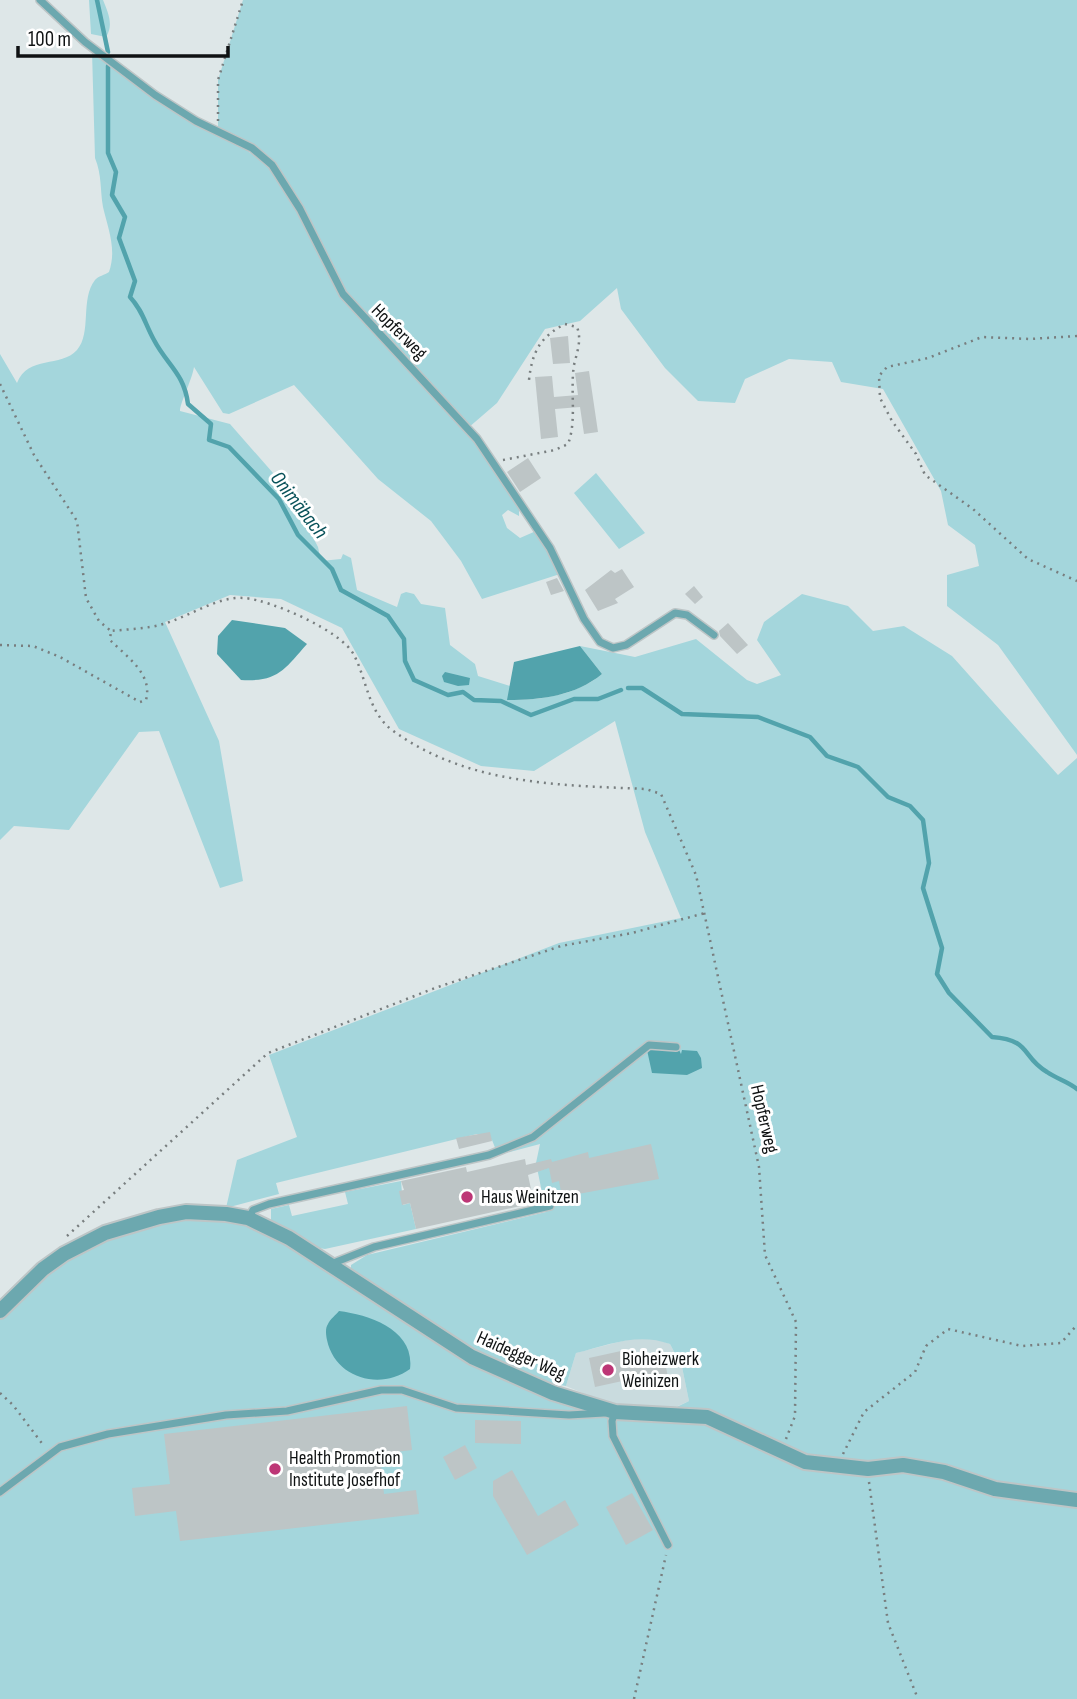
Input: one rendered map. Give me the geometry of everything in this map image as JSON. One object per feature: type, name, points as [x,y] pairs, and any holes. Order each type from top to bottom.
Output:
[{"type":"street","name":"Haidegger Weg","points":[[0,1311],[43,1269],[64,1254],[105,1233],[186,1212],[248,1218],[289,1238],[472,1357],[553,1393],[615,1412],[707,1417],[805,1462],[867,1469],[903,1465],[944,1472],[995,1489],[1077,1500]]},
{"type":"lane","name":"Hopferweg","points":[[40,0],[85,42],[155,95],[259,153],[279,174],[348,301],[427,381],[493,462],[543,537],[584,619],[600,642],[612,648],[626,645],[675,613],[687,615],[714,635]]},
{"type":"lane","points":[[248,1218],[253,1210],[269,1204],[489,1155],[533,1137],[649,1045],[676,1047]]},
{"type":"lane","points":[[330,1265],[374,1247],[550,1206]]},
{"type":"lane","points":[[0,1492],[60,1447],[134,1429],[226,1415],[287,1411],[381,1390],[402,1390],[456,1408],[569,1415],[615,1412],[612,1421],[613,1436],[668,1545]]},
{"type":"path","points":[[218,131],[218,79],[243,0]]},
{"type":"path","points":[[493,462],[555,450],[568,444],[571,435],[572,383],[579,344],[576,327],[565,324],[550,332],[537,345],[528,380]]},
{"type":"path","points":[[1077,336],[1030,339],[982,337],[928,358],[887,367],[879,376],[880,398],[892,421],[916,454],[925,475],[973,509],[1028,559],[1077,581]]},
{"type":"path","points":[[0,384],[34,455],[77,521],[86,598],[99,621],[111,631],[110,640],[144,673],[149,690],[146,700],[140,702],[60,657],[33,646],[0,645]]},
{"type":"path","name":"Hopferweg","points":[[111,631],[162,625],[218,603],[243,598],[279,609],[340,637],[354,654],[370,702],[391,729],[424,748],[479,772],[527,783],[580,788],[646,789],[661,793],[695,875],[705,913],[759,1167],[765,1255],[796,1322],[795,1416],[780,1452]]},
{"type":"path","points":[[58,1243],[268,1053],[435,988],[561,946],[632,933],[705,913]]},
{"type":"path","points":[[839,1467],[847,1440],[864,1412],[915,1372],[926,1346],[948,1329],[1022,1346],[1060,1343],[1077,1325]]},
{"type":"path","points":[[0,1393],[13,1405],[49,1455]]},
{"type":"path","points":[[867,1469],[888,1623],[918,1699]]},
{"type":"path","points":[[634,1699],[648,1650],[668,1545]]},
{"type":"shaded area","points":[[89,0],[103,0],[110,23],[106,37],[91,34]]},
{"type":"shaded area","points":[[243,0],[1077,0],[1077,755],[998,645],[947,606],[947,575],[979,566],[975,545],[948,525],[941,491],[883,389],[841,382],[832,362],[789,359],[745,379],[735,403],[698,401],[665,368],[621,309],[617,288],[580,321],[545,329],[497,403],[468,428],[348,301],[286,184],[259,153],[218,131],[218,80]]},
{"type":"shaded area","points":[[92,51],[172,111],[237,143],[269,167],[298,210],[341,296],[462,425],[519,506],[519,516],[508,510],[502,515],[507,528],[520,538],[536,531],[560,574],[482,599],[461,561],[431,521],[378,479],[294,385],[229,414],[223,413],[194,367],[180,411],[230,424],[273,473],[284,481],[318,547],[321,561],[341,559],[343,554],[351,558],[357,590],[397,607],[401,594],[406,592],[414,594],[421,604],[445,608],[450,645],[475,664],[478,676],[510,686],[508,700],[533,699],[569,692],[602,674],[580,646],[635,657],[696,639],[747,680],[757,684],[781,675],[757,640],[764,622],[802,594],[848,606],[873,631],[904,626],[952,656],[1058,775],[1077,758],[1077,1699],[0,1699],[0,1311],[35,1274],[64,1254],[95,1238],[143,1222],[176,1215],[210,1213],[245,1218],[286,1235],[435,1333],[524,1380],[587,1403],[632,1415],[660,1414],[689,1401],[682,1367],[670,1344],[635,1339],[576,1353],[566,1386],[511,1369],[483,1356],[426,1324],[351,1273],[351,1265],[367,1255],[546,1212],[536,1163],[540,1144],[498,1155],[492,1140],[477,1134],[276,1183],[279,1194],[226,1208],[237,1160],[297,1137],[269,1055],[559,943],[681,918],[645,832],[615,721],[534,771],[481,766],[399,729],[342,628],[281,599],[230,595],[165,622],[219,741],[243,881],[220,888],[159,731],[139,732],[69,830],[14,826],[0,840],[0,354],[17,383],[29,369],[62,359],[77,350],[84,335],[91,288],[96,279],[109,272],[112,247],[95,158]]},
{"type":"shaded area","points":[[596,473],[645,533],[619,549],[574,493]]},
{"type":"shaded area","points":[[232,620],[285,628],[307,644],[292,661],[272,676],[241,680],[217,654],[218,636]]},
{"type":"shaded area","points":[[580,646],[602,674],[569,692],[532,699],[507,700],[514,662]]},
{"type":"shaded area","points":[[445,672],[470,678],[469,685],[458,686],[444,682],[442,676]]},
{"type":"shaded area","points":[[650,1047],[679,1050],[681,1054],[682,1050],[697,1051],[702,1068],[687,1075],[652,1073],[647,1050]]},
{"type":"shaded area","points":[[401,1181],[403,1205],[410,1203],[416,1229],[325,1249],[313,1247],[271,1224],[271,1209],[289,1205],[292,1216],[348,1204],[345,1192]]},
{"type":"shaded area","points":[[339,1311],[364,1316],[388,1327],[398,1335],[410,1355],[410,1369],[398,1376],[373,1380],[349,1372],[339,1364],[332,1353],[326,1332],[330,1320]]},
{"type":"shaded area","points":[[634,1338],[654,1338],[670,1344],[682,1367],[689,1401],[667,1411],[633,1407],[604,1402],[566,1386],[576,1353]]},
{"type":"building","points":[[568,336],[570,363],[553,364],[550,338]]},
{"type":"building","points":[[589,371],[598,432],[584,434],[580,407],[555,409],[558,437],[541,439],[535,377],[552,376],[554,397],[578,395],[575,373]]},
{"type":"building","points":[[528,458],[541,478],[520,492],[507,472]]},
{"type":"building","points":[[622,569],[634,587],[615,599],[618,603],[598,611],[585,590],[611,570],[615,573]]},
{"type":"building","points":[[557,578],[564,591],[551,595],[546,582]]},
{"type":"building","points":[[694,586],[703,597],[695,604],[685,594]]},
{"type":"building","points":[[728,623],[748,645],[737,654],[720,636],[719,631]]},
{"type":"building","points":[[490,1132],[492,1141],[459,1149],[456,1138]]},
{"type":"building","name":"Haus Weinitzen","points":[[651,1144],[659,1179],[562,1197],[559,1181],[552,1183],[549,1168],[528,1175],[534,1203],[416,1229],[410,1203],[402,1205],[399,1191],[404,1190],[401,1181],[466,1167],[467,1172],[525,1159],[526,1165],[551,1159],[552,1162],[588,1152],[589,1158]]},
{"type":"building","points":[[621,1351],[623,1361],[663,1353],[669,1382],[629,1390],[627,1380],[595,1387],[589,1358]]},
{"type":"building","name":"Health Promotion Institute Josefhof","points":[[407,1406],[412,1450],[380,1454],[384,1494],[416,1490],[419,1514],[180,1541],[176,1511],[135,1516],[132,1488],[170,1484],[164,1434]]},
{"type":"building","points":[[475,1420],[521,1421],[521,1444],[475,1443]]},
{"type":"building","points":[[465,1445],[477,1468],[455,1480],[443,1457]]},
{"type":"building","points":[[512,1470],[538,1516],[565,1500],[579,1525],[527,1555],[493,1496],[493,1481]]},
{"type":"building","points":[[632,1493],[653,1530],[626,1545],[606,1507]]},
{"type":"waterway","name":"Onimäbach","points":[[97,0],[108,52]]},
{"type":"waterway","name":"Onimäbach","points":[[108,66],[108,153],[116,172],[112,195],[125,217],[119,238],[135,281],[130,297],[159,349],[183,384],[188,404],[211,424],[209,440],[229,447],[279,499],[298,535],[332,569],[341,590],[388,616],[404,639],[405,661],[414,680],[448,695],[463,692],[474,700],[501,701],[531,715],[574,699],[598,699],[621,690]]},
{"type":"waterway","name":"Onimäbach","points":[[628,688],[642,688],[682,714],[758,717],[810,737],[827,756],[858,767],[888,797],[910,806],[923,820],[929,863],[923,888],[942,948],[937,974],[949,993],[992,1037],[1020,1045],[1039,1066],[1077,1089]]},
{"type":"place","name":"Haus Weinitzen","points":[[467,1197]]},
{"type":"place","name":"Bioheizwerk Weinizen","points":[[608,1370]]},
{"type":"place","name":"Health Promotion Institute Josefhof","points":[[275,1469]]}]
